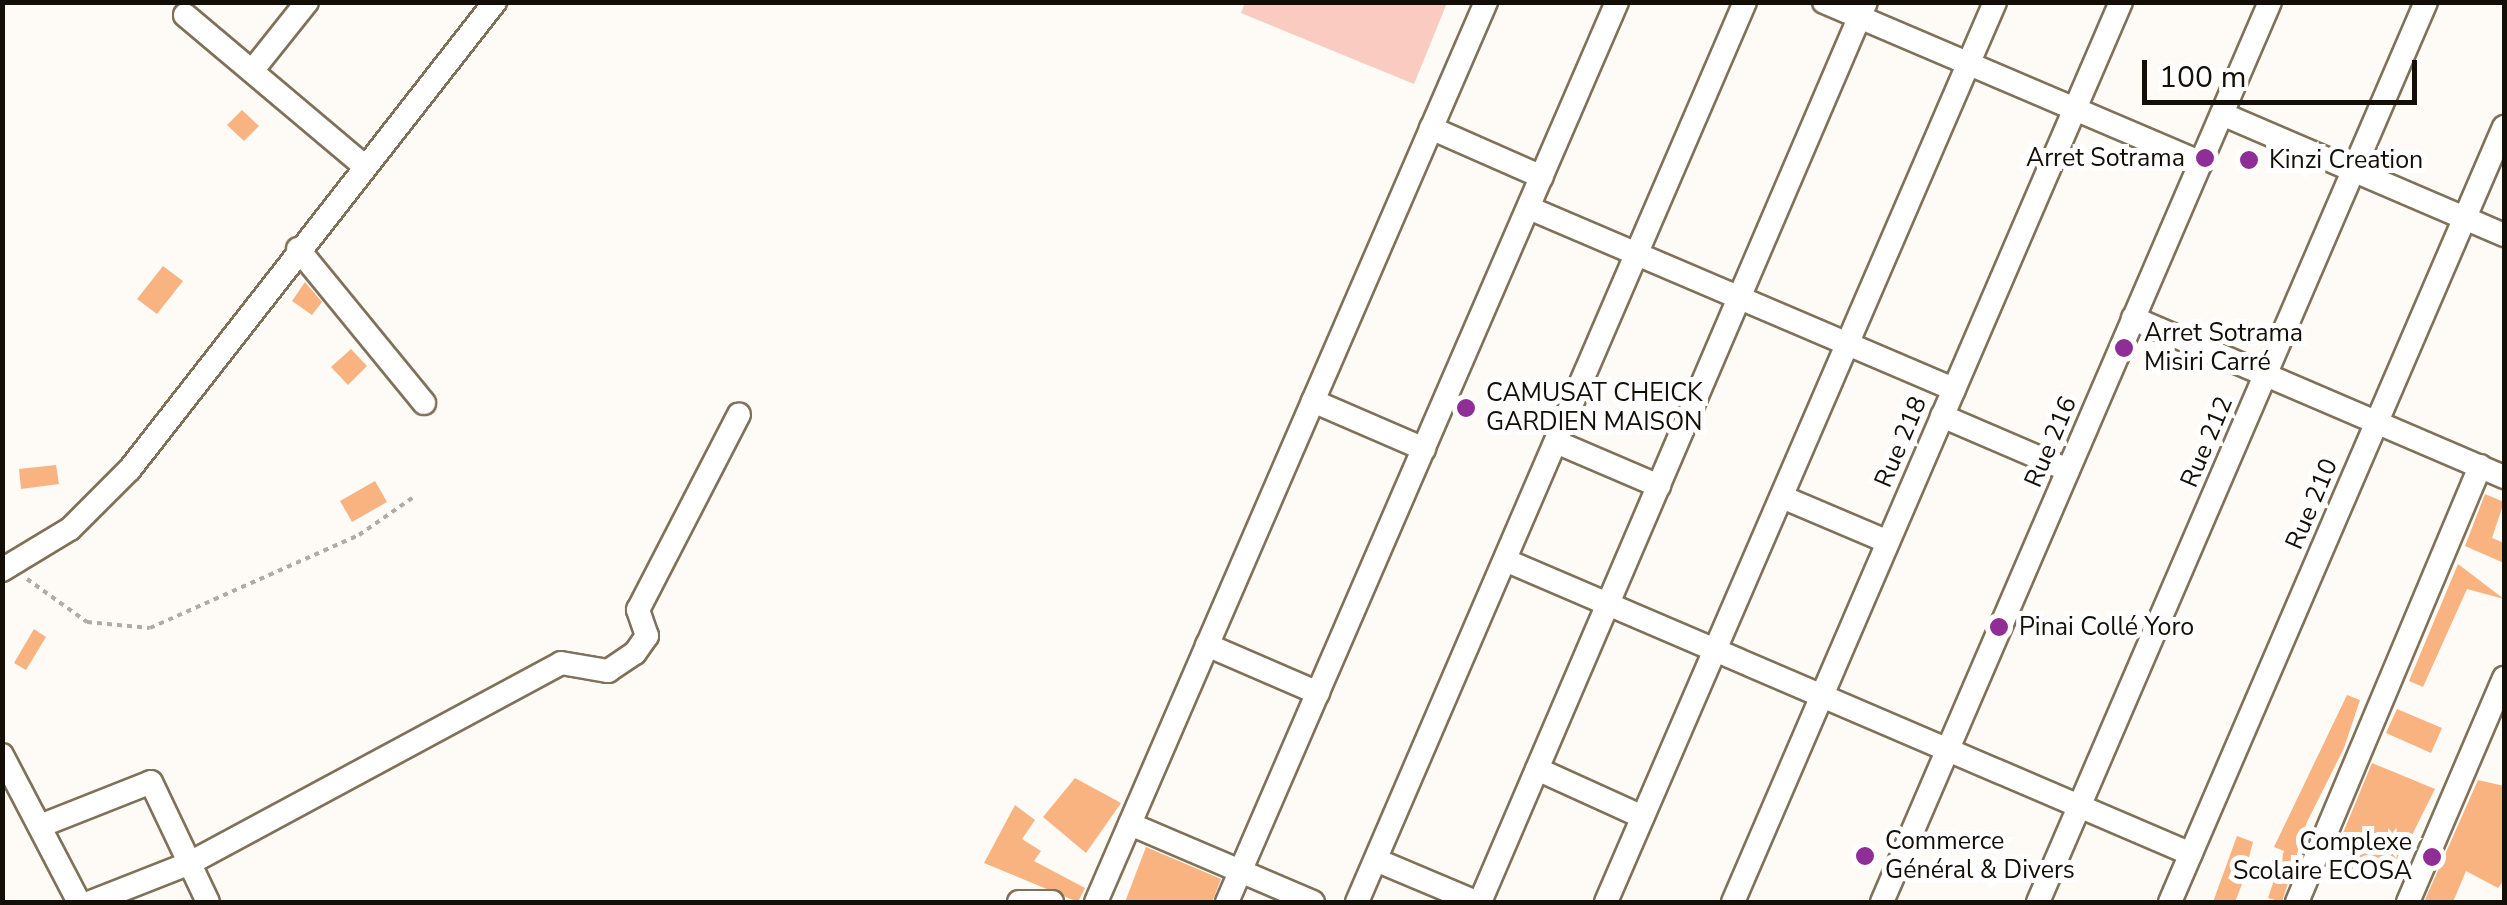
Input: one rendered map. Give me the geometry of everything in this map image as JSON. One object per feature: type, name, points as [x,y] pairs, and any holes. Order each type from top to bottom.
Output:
[{"type":"street","points":[[252,71],[307,2]]},
{"type":"street","points":[[5,568],[70,529],[130,469],[363,164],[496,2]]},
{"type":"street","points":[[1096,902],[1486,2]]},
{"type":"street","points":[[1227,902],[1618,2]]},
{"type":"street","points":[[1357,902],[1746,2]]},
{"type":"street","points":[[1824,2],[1863,10],[1968,64],[2200,164]]},
{"type":"street","points":[[1606,902],[1995,2]]},
{"type":"street","name":"Rue 218","points":[[1733,902],[2121,2]]},
{"type":"street","name":"Rue 216","points":[[1882,902],[2270,2]]},
{"type":"street","name":"Rue 212","points":[[2038,902],[2426,2]]},
{"type":"street","points":[[1376,860],[1478,902],[1863,10]]},
{"type":"street","points":[[185,15],[363,164]]},
{"type":"street","points":[[2222,114],[2504,235]]},
{"type":"street","name":"Rue 210","points":[[2170,902],[2504,127]]},
{"type":"street","points":[[1431,128],[1542,177]]},
{"type":"street","points":[[1529,208],[1954,389]]},
{"type":"street","points":[[298,248],[424,403]]},
{"type":"street","points":[[2134,318],[2504,477]]},
{"type":"street","points":[[1313,401],[1424,448]]},
{"type":"street","points":[[91,902],[190,863],[562,663],[608,671],[635,653],[647,636],[638,610],[739,414]]},
{"type":"street","points":[[1942,416],[2068,470]]},
{"type":"street","points":[[1556,442],[1659,486]]},
{"type":"street","points":[[2298,902],[2480,466]]},
{"type":"street","points":[[1782,496],[1888,542]]},
{"type":"street","points":[[1505,560],[2191,854]]},
{"type":"street","points":[[1207,646],[1318,693]]},
{"type":"street","points":[[2408,902],[2504,678]]},
{"type":"street","points":[[2,755],[80,902]]},
{"type":"street","points":[[1537,769],[1644,816]]},
{"type":"street","points":[[40,826],[151,782],[208,902]]},
{"type":"street","points":[[1130,824],[1313,902]]},
{"type":"street","points":[[1019,902],[1052,902]]},
{"type":"path","points":[[5,568],[87,622],[150,628],[359,535],[412,498]]},
{"type":"shaded area","points":[[1245,2],[1447,3],[1414,84],[1241,13]]},
{"type":"building","points":[[242,110],[259,126],[244,141],[227,125]]},
{"type":"building","points":[[163,266],[183,281],[157,314],[137,299]]},
{"type":"building","points":[[305,282],[322,302],[312,315],[292,301]]},
{"type":"building","points":[[351,349],[367,366],[348,385],[331,367]]},
{"type":"building","points":[[56,465],[59,484],[21,489],[19,469]]},
{"type":"building","points":[[375,481],[387,502],[352,522],[340,501]]},
{"type":"building","points":[[2485,494],[2504,502],[2492,538],[2504,543],[2504,563],[2465,546]]},
{"type":"building","points":[[2458,564],[2504,599],[2467,589],[2423,687],[2409,681]]},
{"type":"building","points":[[34,629],[46,637],[26,670],[14,663]]},
{"type":"building","points":[[2347,695],[2360,700],[2344,748],[2307,822],[2282,902],[2268,898],[2284,851],[2274,847]]},
{"type":"building","points":[[2397,709],[2442,728],[2431,753],[2386,733]]},
{"type":"building","points":[[2372,763],[2435,789],[2389,881],[2356,859],[2352,870],[2331,862]]},
{"type":"building","points":[[1075,778],[1121,803],[1086,853],[1043,817]]},
{"type":"building","points":[[2478,780],[2504,786],[2504,880],[2498,888],[2466,871],[2453,902],[2424,902]]},
{"type":"building","points":[[1015,805],[1035,820],[1022,839],[1041,851],[1034,861],[1085,888],[1078,902],[984,863]]},
{"type":"building","points":[[2237,836],[2253,842],[2242,884],[2235,902],[2213,902]]},
{"type":"building","points":[[1146,847],[1221,879],[1212,902],[1125,902]]},
{"type":"place","name":"Arret Sotrama","points":[[2205,158]]},
{"type":"place","name":"Kinzi Creation","points":[[2249,160]]},
{"type":"place","name":"Arret Sotrama Misiri Carré","points":[[2124,348]]},
{"type":"place","name":"CAMUSAT CHEICK GARDIEN MAISON","points":[[1466,408]]},
{"type":"place","name":"Pinai Collé Yoro","points":[[1999,627]]},
{"type":"place","name":"Commerce Général & Divers","points":[[1865,856]]},
{"type":"place","name":"Complexe Scolaire ECOSA","points":[[2432,857]]}]
